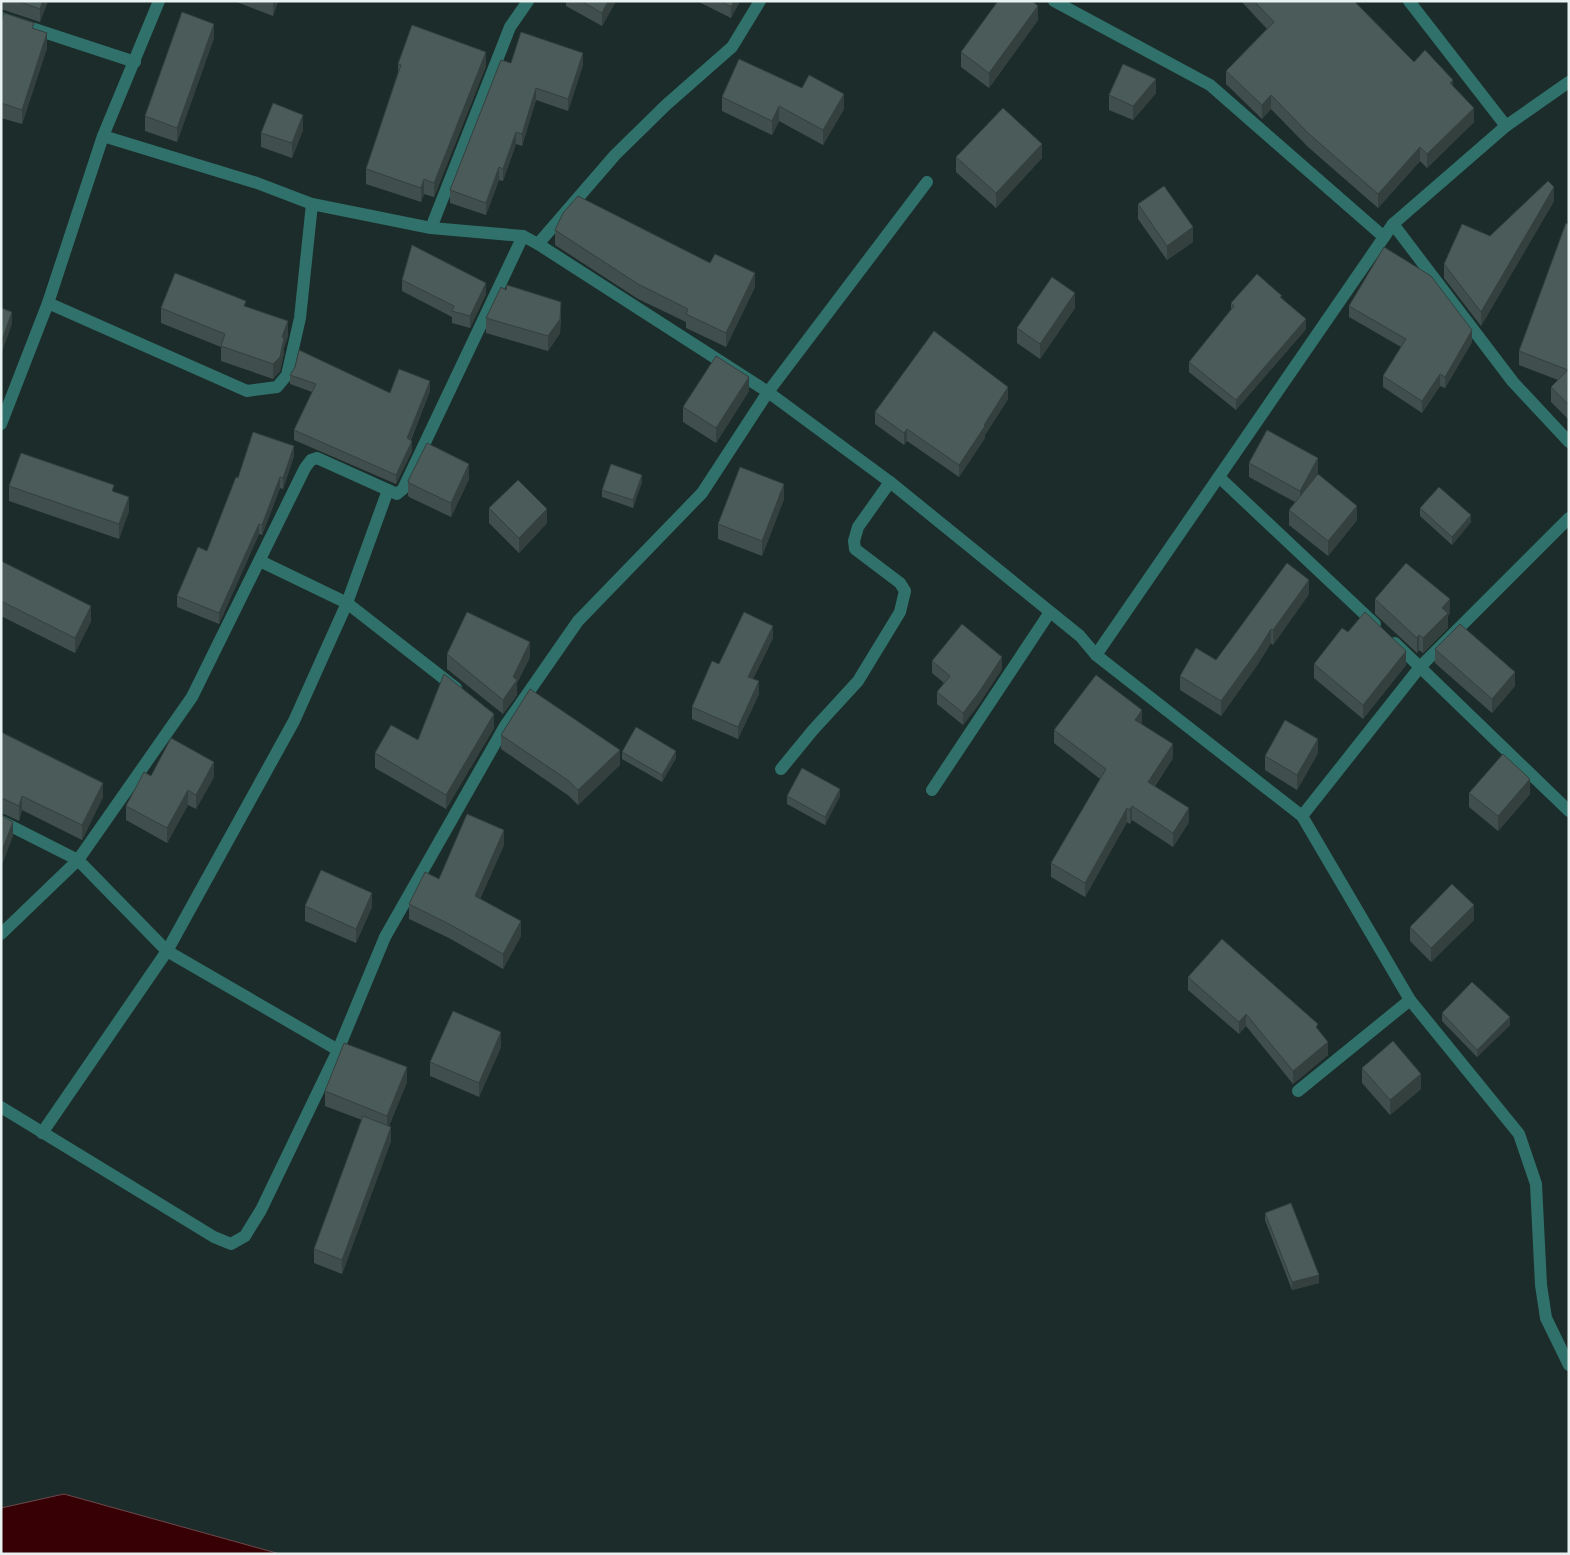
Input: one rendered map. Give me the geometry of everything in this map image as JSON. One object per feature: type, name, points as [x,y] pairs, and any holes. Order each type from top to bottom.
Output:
[{"type":"street","points":[[1,424],[48,303],[103,136],[159,1]]},
{"type":"street","points":[[432,228],[510,27],[528,1]]},
{"type":"street","points":[[538,244],[615,155],[666,105],[732,47],[760,1]]},
{"type":"street","points":[[1054,1],[1210,84],[1384,238]]},
{"type":"street","points":[[1409,1],[1506,126]]},
{"type":"street","points":[[1,18],[134,62]]},
{"type":"street","points":[[1096,656],[1393,224],[1506,126],[1569,82]]},
{"type":"street","points":[[103,136],[257,183],[312,204],[432,228],[523,236],[538,244],[768,392],[890,482],[1080,636],[1096,656],[1302,816],[1410,1000],[1519,1134],[1536,1184],[1541,1285],[1546,1318],[1569,1365]]},
{"type":"street","points":[[1,1107],[214,1238],[231,1244],[245,1236],[262,1210],[338,1050],[385,937],[501,723],[578,620],[702,493],[768,392],[927,182]]},
{"type":"street","points":[[48,303],[247,391],[277,387],[288,374],[300,318],[312,204]]},
{"type":"street","points":[[1393,224],[1513,382],[1569,442]]},
{"type":"street","points":[[1,934],[78,860],[192,697],[304,468],[311,460],[317,458],[397,494],[403,489],[523,236]]},
{"type":"street","points":[[1219,476],[1569,811]]},
{"type":"street","points":[[781,769],[858,681],[900,612],[905,591],[900,583],[855,549],[854,541],[858,527],[890,482]]},
{"type":"street","points":[[42,1133],[167,950],[294,721],[346,602],[388,490]]},
{"type":"street","points":[[1302,816],[1420,667],[1569,518]]},
{"type":"street","points":[[260,561],[346,602],[467,697]]},
{"type":"street","points":[[932,790],[1050,612]]},
{"type":"street","points":[[1,821],[78,860],[167,950],[338,1050]]},
{"type":"street","points":[[1298,1091],[1410,1000]]},
{"type":"shaded area","points":[[64,1494],[280,1554],[1,1554],[1,1508]]},
{"type":"building","points":[[17,1],[43,1],[40,9]]},
{"type":"building","points":[[581,1],[608,1],[602,13]]},
{"type":"building","points":[[721,1],[734,1],[731,7]]},
{"type":"building","points":[[998,1],[1032,1],[1038,6],[989,73],[961,52]]},
{"type":"building","points":[[1254,1],[1354,1],[1414,62],[1425,50],[1453,80],[1450,83],[1474,108],[1427,154],[1420,147],[1378,194],[1308,133],[1271,95],[1262,105],[1226,71],[1274,22]]},
{"type":"building","points":[[182,12],[214,24],[177,128],[145,116]]},
{"type":"building","points":[[4,13],[34,23],[32,28],[47,33],[22,110],[1,103],[1,22]]},
{"type":"building","points":[[412,25],[486,52],[434,183],[424,179],[421,188],[366,169],[401,65],[398,64]]},
{"type":"building","points":[[521,32],[583,53],[568,99],[536,88],[522,134],[516,132],[503,169],[499,167],[486,203],[450,190],[501,60],[511,63]]},
{"type":"building","points":[[739,59],[802,88],[809,75],[844,94],[823,130],[779,106],[772,121],[722,97]]},
{"type":"building","points":[[1123,64],[1156,79],[1133,106],[1109,95]]},
{"type":"building","points":[[273,103],[303,115],[292,143],[261,133]]},
{"type":"building","points":[[1003,108],[1042,144],[996,193],[956,157]]},
{"type":"building","points":[[1548,181],[1554,187],[1481,312],[1444,264],[1462,224],[1490,236]]},
{"type":"building","points":[[1164,186],[1193,227],[1167,246],[1138,204]]},
{"type":"building","points":[[578,196],[710,263],[715,254],[755,273],[726,333],[686,314],[688,309],[638,284],[555,230],[563,213]]},
{"type":"building","points":[[1566,223],[1569,226],[1569,405],[1551,387],[1568,370],[1519,351]]},
{"type":"building","points":[[412,245],[486,283],[470,316],[452,311],[454,306],[402,280]]},
{"type":"building","points":[[1384,247],[1431,276],[1472,330],[1445,377],[1440,374],[1422,401],[1383,376],[1406,339],[1349,306]]},
{"type":"building","points":[[175,273],[246,301],[244,306],[288,321],[282,337],[284,338],[280,357],[273,364],[221,346],[225,334],[161,308]]},
{"type":"building","points":[[1257,274],[1306,319],[1236,400],[1189,362],[1234,306],[1231,303]]},
{"type":"building","points":[[1052,277],[1075,293],[1040,344],[1017,328]]},
{"type":"building","points":[[507,285],[561,302],[560,319],[548,336],[486,318],[501,287],[506,290]]},
{"type":"building","points":[[1,308],[12,312],[1,343]]},
{"type":"building","points":[[934,331],[1008,387],[959,465],[907,429],[904,433],[875,412]]},
{"type":"building","points":[[299,350],[390,393],[399,369],[430,381],[407,438],[412,441],[396,475],[294,430],[316,384],[290,375],[295,367]]},
{"type":"building","points":[[716,356],[749,377],[716,428],[683,407]]},
{"type":"building","points":[[1267,430],[1318,458],[1300,491],[1249,463]]},
{"type":"building","points":[[253,432],[294,446],[283,478],[280,477],[262,525],[259,524],[219,613],[177,596],[198,547],[207,551],[236,477],[238,478]]},
{"type":"building","points":[[427,443],[469,464],[451,503],[408,481]]},
{"type":"building","points":[[21,453],[114,485],[112,491],[129,497],[119,524],[9,486]]},
{"type":"building","points":[[611,464],[642,475],[633,500],[602,490]]},
{"type":"building","points":[[740,467],[784,484],[762,541],[718,524]]},
{"type":"building","points":[[1318,474],[1357,506],[1328,541],[1289,510]]},
{"type":"building","points":[[518,480],[547,509],[519,538],[489,508]]},
{"type":"building","points":[[1439,487],[1471,515],[1452,537],[1420,508]]},
{"type":"building","points":[[1,561],[91,606],[75,638],[1,601]]},
{"type":"building","points":[[1287,563],[1309,580],[1273,630],[1271,629],[1221,701],[1180,676],[1196,648],[1216,660]]},
{"type":"building","points":[[1406,563],[1450,599],[1442,608],[1448,613],[1423,638],[1419,635],[1417,638],[1375,599]]},
{"type":"building","points":[[467,612],[530,642],[513,677],[517,680],[503,700],[447,654]]},
{"type":"building","points":[[744,612],[773,626],[748,677],[759,681],[738,727],[692,707],[712,661],[719,664]]},
{"type":"building","points":[[1365,612],[1406,651],[1363,705],[1314,664],[1342,628],[1348,632]]},
{"type":"building","points":[[962,624],[1002,657],[963,713],[937,692],[950,676],[932,661]]},
{"type":"building","points":[[1460,624],[1515,672],[1492,699],[1435,649]]},
{"type":"building","points":[[444,674],[494,714],[446,795],[375,753],[391,725],[418,740]]},
{"type":"building","points":[[1096,675],[1142,710],[1135,720],[1173,744],[1148,782],[1189,808],[1173,833],[1132,806],[1130,810],[1127,808],[1085,883],[1051,863],[1106,769],[1054,730]]},
{"type":"building","points":[[530,689],[620,750],[578,790],[569,781],[501,735]]},
{"type":"building","points":[[1285,720],[1318,739],[1297,775],[1265,756]]},
{"type":"building","points":[[636,727],[676,751],[662,775],[622,752]]},
{"type":"building","points":[[1,732],[103,783],[82,825],[22,796],[19,806],[1,799]]},
{"type":"building","points":[[171,738],[214,762],[196,795],[188,790],[167,828],[126,806],[144,772],[151,776]]},
{"type":"building","points":[[1503,754],[1530,779],[1498,816],[1469,793]]},
{"type":"building","points":[[802,768],[840,789],[825,817],[787,796]]},
{"type":"building","points":[[467,814],[504,830],[475,896],[521,921],[503,954],[409,904],[425,872],[439,879]]},
{"type":"building","points":[[1,815],[13,822],[1,853]]},
{"type":"building","points":[[321,870],[372,893],[356,929],[305,906]]},
{"type":"building","points":[[1452,884],[1474,905],[1431,948],[1410,927]]},
{"type":"building","points":[[1222,939],[1318,1024],[1316,1027],[1328,1042],[1293,1071],[1246,1014],[1239,1022],[1188,977]]},
{"type":"building","points":[[1472,982],[1510,1017],[1477,1050],[1442,1013]]},
{"type":"building","points":[[453,1011],[501,1032],[479,1083],[430,1062]]},
{"type":"building","points":[[1393,1041],[1421,1074],[1390,1100],[1362,1068]]},
{"type":"building","points":[[344,1043],[407,1067],[387,1116],[325,1091]]},
{"type":"building","points":[[363,1116],[391,1127],[342,1260],[314,1249]]},
{"type":"building","points":[[1291,1203],[1319,1275],[1292,1282],[1265,1213]]}]
